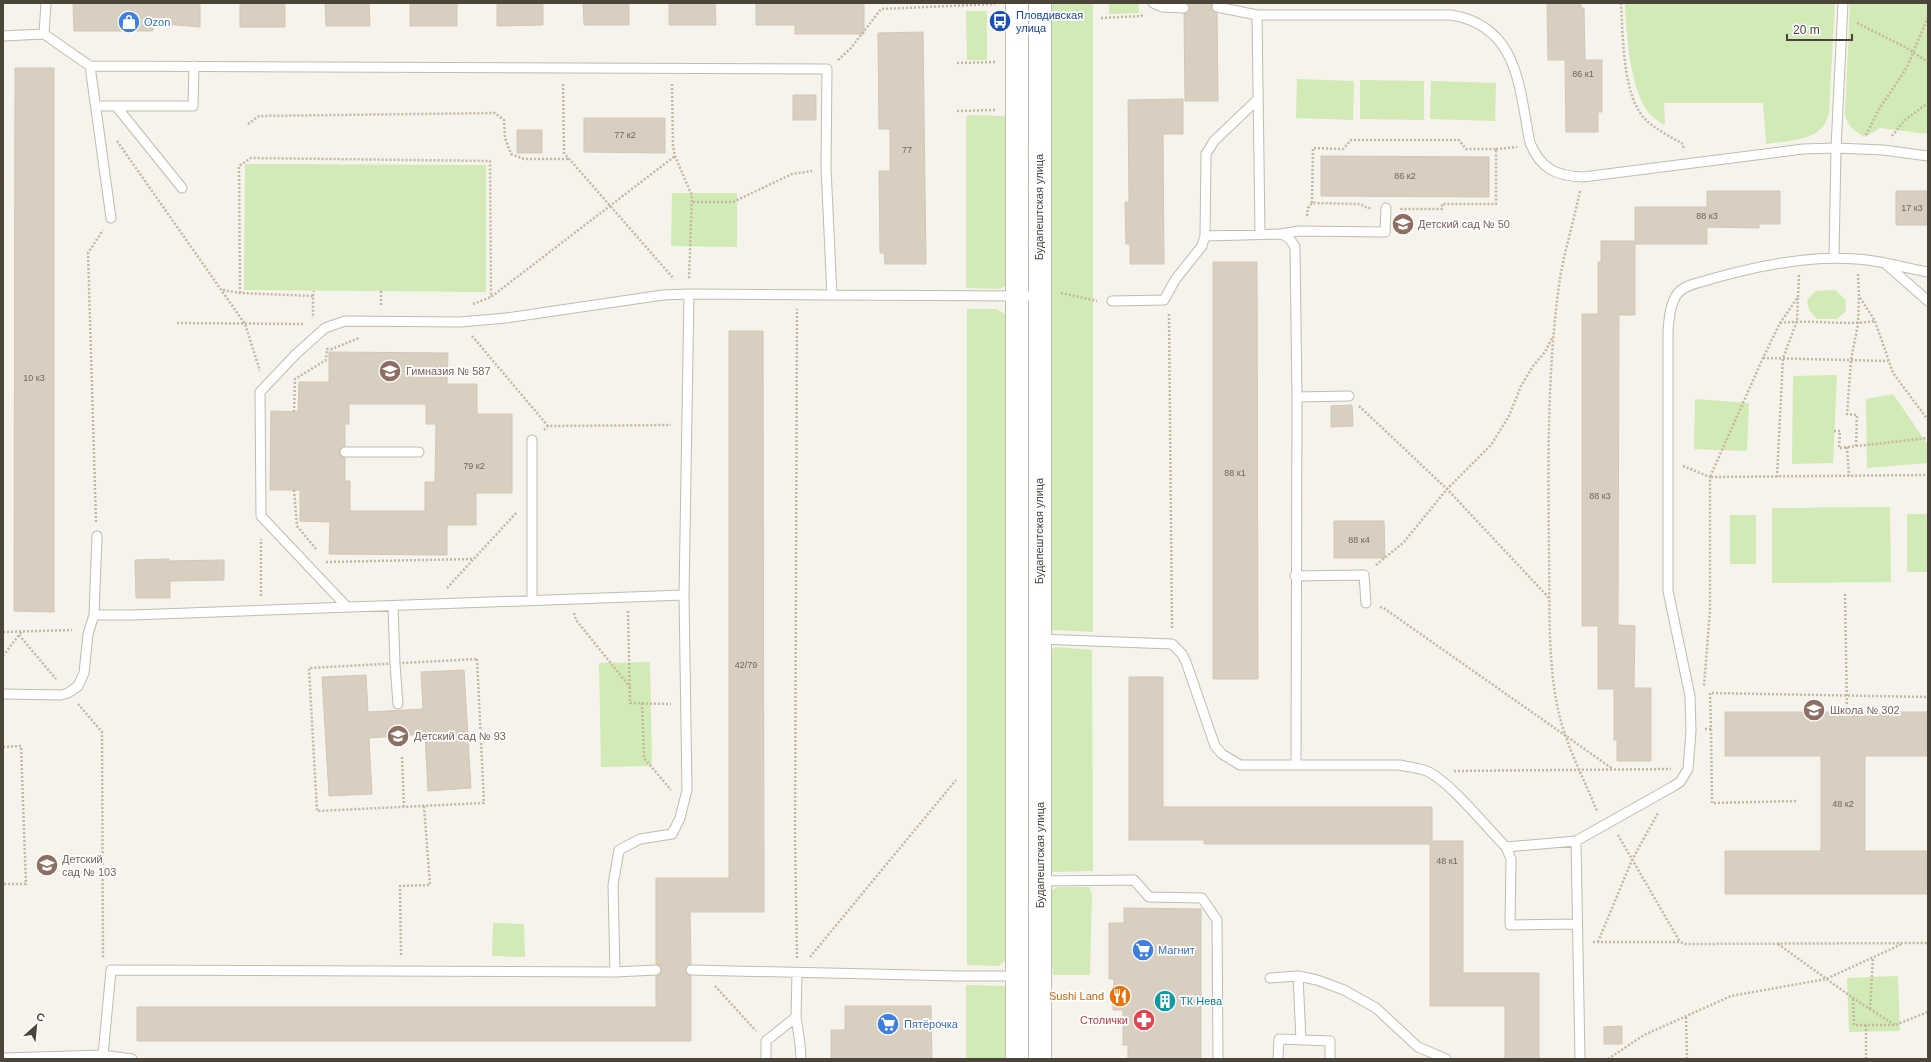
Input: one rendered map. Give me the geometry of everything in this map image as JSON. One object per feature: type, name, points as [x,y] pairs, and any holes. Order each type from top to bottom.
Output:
[{"type":"street","name":"Будапештская улица","points":[[1017,3],[1017,296],[1028,638]]},
{"type":"street","name":"Будапештская улица","points":[[1040,3],[1039,296],[1028,638],[1028,880],[1040,1059]]},
{"type":"street","name":"Будапештская улица","points":[[1017,1059],[1017,976],[1028,880]]},
{"type":"lane","points":[[44,34],[46,3]]},
{"type":"lane","points":[[1834,258],[1836,148],[1843,3]]},
{"type":"lane","points":[[1153,4],[1162,8],[1184,8]]},
{"type":"lane","points":[[1217,8],[1257,15],[1451,14],[1477,22],[1496,36],[1504,45],[1514,67],[1530,143],[1534,152],[1554,172],[1571,176],[1583,177],[1688,162],[1803,149],[1860,148],[1928,156]]},
{"type":"lane","points":[[1257,15],[1260,233]]},
{"type":"lane","points":[[3,36],[44,34],[90,66],[827,69],[826,168],[832,295]]},
{"type":"lane","points":[[90,66],[97,106],[111,218]]},
{"type":"lane","points":[[97,106],[193,106],[194,66]]},
{"type":"lane","points":[[1112,301],[1164,300],[1175,280],[1202,246],[1205,236],[1206,154],[1214,141],[1258,98]]},
{"type":"lane","points":[[116,106],[182,188]]},
{"type":"lane","points":[[1205,236],[1260,233],[1280,234],[1304,231],[1385,232],[1386,208]]},
{"type":"lane","points":[[1280,234],[1291,240],[1295,247],[1297,397],[1295,576],[1296,765]]},
{"type":"lane","points":[[1506,847],[1576,841],[1680,782],[1688,769],[1691,731],[1690,696],[1668,591],[1668,331],[1671,309],[1678,294],[1686,287],[1735,273],[1800,261],[1834,258],[1858,259],[1928,272]]},
{"type":"lane","points":[[1886,264],[1928,301]]},
{"type":"lane","points":[[615,972],[613,885],[619,850],[640,839],[672,834],[680,818],[686,790],[684,595],[689,294]]},
{"type":"lane","points":[[348,608],[261,516],[260,392],[296,354],[326,328],[345,321],[460,322],[506,318],[662,295],[1039,296]]},
{"type":"lane","points":[[1297,397],[1349,396]]},
{"type":"lane","points":[[532,440],[532,600]]},
{"type":"lane","points":[[261,450],[270,451]]},
{"type":"lane","points":[[345,452],[419,452]]},
{"type":"lane","points":[[3,694],[61,695],[68,693],[78,686],[84,672],[89,630],[94,615],[97,536]]},
{"type":"lane","points":[[1295,576],[1364,575],[1366,603]]},
{"type":"lane","points":[[94,615],[133,615],[262,609],[348,608],[684,595]]},
{"type":"lane","points":[[393,606],[398,704]]},
{"type":"lane","points":[[1028,638],[1172,644],[1182,654],[1186,662],[1215,746],[1222,754],[1240,765],[1399,765],[1428,772],[1448,786],[1506,847],[1511,859],[1510,925],[1577,924]]},
{"type":"lane","points":[[1576,841],[1580,1059]]},
{"type":"lane","points":[[1028,880],[1134,880],[1149,897],[1202,898],[1217,920],[1218,1059]]},
{"type":"lane","points":[[103,1055],[111,970],[615,972],[656,970]]},
{"type":"lane","points":[[690,970],[1017,976]]},
{"type":"lane","points":[[797,973],[796,1017],[801,1059]]},
{"type":"lane","points":[[1298,976],[1301,1040]]},
{"type":"lane","points":[[1270,978],[1298,976],[1317,980],[1363,1000],[1376,1008],[1418,1047],[1446,1059]]},
{"type":"lane","points":[[766,1059],[766,1041],[796,1017]]},
{"type":"lane","points":[[1278,1059],[1279,1039],[1330,1041],[1330,1059]]},
{"type":"lane","points":[[3,1058],[103,1055],[132,1059]]},
{"type":"path","points":[[827,69],[851,48],[881,9],[998,3]]},
{"type":"path","points":[[1621,3],[1626,72],[1634,100],[1646,121],[1683,144],[1688,162]]},
{"type":"path","points":[[1101,18],[1141,16],[1153,4]]},
{"type":"path","points":[[1842,16],[1913,52],[1928,62]]},
{"type":"path","points":[[1860,148],[1878,111],[1907,67],[1928,17]]},
{"type":"path","points":[[957,63],[998,62],[998,69]]},
{"type":"path","points":[[563,67],[564,152],[679,285],[689,294]]},
{"type":"path","points":[[672,69],[673,146],[675,156],[692,196],[693,202],[689,294]]},
{"type":"path","points":[[1883,150],[1904,120],[1928,103]]},
{"type":"path","points":[[116,106],[113,134],[245,324],[260,370],[260,392]]},
{"type":"path","points":[[957,111],[999,110]]},
{"type":"path","points":[[248,124],[259,116],[495,113],[504,120],[505,138],[511,154],[524,159],[569,159]]},
{"type":"path","points":[[1304,231],[1308,208],[1312,203],[1313,148],[1343,149],[1351,140],[1459,140],[1466,149],[1496,149],[1519,146]]},
{"type":"path","points":[[1312,203],[1360,204],[1367,208],[1442,209],[1442,204],[1496,204],[1496,149]]},
{"type":"path","points":[[471,305],[491,297],[675,156]]},
{"type":"path","points":[[240,293],[239,166],[251,158],[490,161],[491,297]]},
{"type":"path","points":[[693,202],[733,202],[792,174],[826,168]]},
{"type":"path","points":[[1583,177],[1560,276],[1553,336],[1548,434],[1552,676],[1566,736],[1597,813],[1610,821]]},
{"type":"path","points":[[97,536],[88,253],[111,218]]},
{"type":"path","points":[[1856,446],[1857,415],[1847,414],[1851,360],[1858,324],[1858,259]]},
{"type":"path","points":[[1777,477],[1783,358],[1797,321],[1800,261]]},
{"type":"path","points":[[222,290],[240,293],[313,296]]},
{"type":"path","points":[[177,322],[313,324],[314,291]]},
{"type":"path","points":[[1065,294],[1100,301]]},
{"type":"path","points":[[1859,296],[1875,321],[1893,373],[1928,420]]},
{"type":"path","points":[[1690,711],[1701,703],[1706,680],[1710,610],[1710,477],[1780,322],[1798,297]]},
{"type":"path","points":[[1164,300],[1170,315],[1172,644]]},
{"type":"path","points":[[797,306],[795,822],[797,963]]},
{"type":"path","points":[[294,412],[295,379],[326,360],[327,349],[332,349],[367,334],[382,321]]},
{"type":"path","points":[[1780,322],[1797,321],[1858,324],[1875,321]]},
{"type":"path","points":[[460,322],[548,426],[688,424]]},
{"type":"path","points":[[1364,575],[1404,542],[1447,488],[1491,445],[1508,416],[1525,379],[1533,366],[1545,352],[1553,336]]},
{"type":"path","points":[[1763,358],[1888,361]]},
{"type":"path","points":[[1349,396],[1447,488],[1550,599]]},
{"type":"path","points":[[1834,431],[1840,431],[1839,448],[1928,438]]},
{"type":"path","points":[[1847,447],[1849,476]]},
{"type":"path","points":[[1668,461],[1710,477],[1928,475]]},
{"type":"path","points":[[294,490],[297,526],[317,550]]},
{"type":"path","points":[[432,604],[532,495]]},
{"type":"path","points":[[261,516],[262,609]]},
{"type":"path","points":[[322,556],[330,567]]},
{"type":"path","points":[[314,572],[327,562],[473,559]]},
{"type":"path","points":[[1845,594],[1847,712]]},
{"type":"path","points":[[628,597],[630,703],[686,704]]},
{"type":"path","points":[[572,599],[576,620],[630,687]]},
{"type":"path","points":[[1366,603],[1385,609],[1613,769]]},
{"type":"path","points":[[3,632],[89,630]]},
{"type":"path","points":[[3,656],[22,631]]},
{"type":"path","points":[[19,636],[102,732],[103,960],[111,970]]},
{"type":"path","points":[[477,659],[484,802],[424,806],[317,811],[310,668],[477,659]]},
{"type":"path","points":[[1798,801],[1712,802],[1710,693],[1928,697]]},
{"type":"path","points":[[642,703],[644,758],[683,804]]},
{"type":"path","points":[[1691,731],[1711,729]]},
{"type":"path","points":[[3,747],[21,746],[26,884],[3,884]]},
{"type":"path","points":[[402,757],[404,806]]},
{"type":"path","points":[[1450,771],[1675,769]]},
{"type":"path","points":[[797,973],[956,780]]},
{"type":"path","points":[[401,970],[400,886],[430,885],[424,806]]},
{"type":"path","points":[[1598,942],[1632,860],[1659,812]]},
{"type":"path","points":[[1615,830],[1680,942]]},
{"type":"path","points":[[1594,942],[1680,942],[1686,944],[1928,943]]},
{"type":"path","points":[[1608,1059],[1644,1035],[1732,996],[1826,979],[1904,943]]},
{"type":"path","points":[[1778,944],[1853,998],[1896,1025]]},
{"type":"path","points":[[1870,1009],[1873,958]]},
{"type":"path","points":[[705,970],[710,980],[766,1041]]},
{"type":"path","points":[[1853,998],[1854,1025],[1896,1025],[1928,1012]]},
{"type":"path","points":[[1686,1017],[1687,1059]]},
{"type":"path","points":[[1866,1025],[1866,1059]]},
{"type":"green space","points":[[1051,3],[1093,3],[1093,632],[1052,630]]},
{"type":"green space","points":[[1109,3],[1138,3],[1139,13],[1109,14]]},
{"type":"green space","points":[[1625,3],[1835,3],[1829,112],[1826,122],[1820,129],[1805,138],[1766,144],[1763,103],[1664,103],[1665,125],[1648,112],[1637,89],[1630,59],[1626,29]]},
{"type":"green space","points":[[1850,3],[1928,3],[1928,134],[1880,128],[1865,137],[1855,131],[1848,122],[1845,115]]},
{"type":"green space","points":[[966,11],[987,11],[987,60],[967,60]]},
{"type":"green space","points":[[1297,79],[1354,81],[1353,120],[1296,118]]},
{"type":"green space","points":[[1360,80],[1424,81],[1424,120],[1360,119]]},
{"type":"green space","points":[[1431,81],[1496,83],[1495,121],[1430,119]]},
{"type":"green space","points":[[969,115],[1005,116],[1005,286],[1000,289],[966,288],[966,117]]},
{"type":"green space","points":[[245,164],[486,165],[486,292],[244,290]]},
{"type":"green space","points":[[672,193],[737,193],[737,247],[671,246]]},
{"type":"green space","points":[[1835,290],[1845,299],[1846,311],[1837,319],[1817,319],[1809,310],[1807,300],[1816,291]]},
{"type":"green space","points":[[967,309],[996,309],[1006,314],[1006,960],[999,966],[967,965]]},
{"type":"green space","points":[[1837,375],[1833,463],[1792,464],[1793,376]]},
{"type":"green space","points":[[1893,394],[1928,445],[1928,463],[1867,468],[1866,399]]},
{"type":"green space","points":[[1695,399],[1749,403],[1747,451],[1694,449]]},
{"type":"green space","points":[[1890,507],[1891,582],[1772,583],[1772,508]]},
{"type":"green space","points":[[1907,514],[1928,514],[1928,572],[1907,572]]},
{"type":"green space","points":[[1730,515],[1756,515],[1756,564],[1730,564]]},
{"type":"green space","points":[[1056,647],[1092,650],[1093,871],[1052,872],[1052,649]]},
{"type":"green space","points":[[650,662],[652,766],[601,767],[599,663]]},
{"type":"green space","points":[[1058,887],[1089,887],[1092,894],[1090,975],[1053,975],[1051,952],[1052,890]]},
{"type":"green space","points":[[493,923],[524,924],[525,957],[492,956]]},
{"type":"green space","points":[[1898,976],[1900,1031],[1849,1032],[1847,978]]},
{"type":"green space","points":[[966,985],[1006,986],[1006,1059],[966,1059]]},
{"type":"building","points":[[73,3],[200,3],[200,27],[153,23],[153,31],[74,31]]},
{"type":"building","points":[[240,3],[285,3],[285,27],[240,27]]},
{"type":"building","points":[[325,3],[369,3],[370,26],[326,26]]},
{"type":"building","points":[[410,3],[457,3],[457,26],[410,26]]},
{"type":"building","points":[[497,3],[543,3],[543,25],[497,26]]},
{"type":"building","points":[[583,3],[629,3],[629,25],[584,25]]},
{"type":"building","points":[[669,3],[715,3],[716,25],[669,25]]},
{"type":"building","points":[[756,3],[864,3],[864,34],[795,34],[795,25],[756,25]]},
{"type":"building","points":[[1187,3],[1213,3],[1211,9],[1217,13],[1218,101],[1185,101],[1184,14],[1189,12],[1190,8]]},
{"type":"building","points":[[1547,3],[1581,3],[1581,8],[1584,8],[1585,60],[1602,60],[1602,112],[1598,112],[1598,132],[1566,132],[1565,60],[1548,60]]},
{"type":"building","points":[[923,32],[926,264],[885,264],[884,253],[880,253],[879,171],[890,171],[890,129],[879,129],[878,33]]},
{"type":"building","points":[[15,68],[54,68],[54,612],[14,611]]},
{"type":"building","points":[[793,95],[816,95],[816,120],[793,120]]},
{"type":"building","points":[[1183,99],[1183,134],[1163,134],[1164,264],[1130,264],[1130,244],[1126,244],[1125,202],[1129,202],[1128,100]]},
{"type":"building","points":[[584,118],[665,118],[665,153],[584,152]]},
{"type":"building","points":[[517,130],[542,130],[542,153],[517,153]]},
{"type":"building","points":[[1321,156],[1489,157],[1489,197],[1321,196]]},
{"type":"building","points":[[1707,191],[1780,191],[1780,224],[1759,224],[1759,228],[1707,227],[1707,244],[1635,244],[1635,315],[1619,315],[1618,625],[1635,626],[1634,688],[1651,688],[1651,761],[1617,761],[1617,740],[1614,740],[1614,689],[1598,689],[1598,626],[1582,626],[1582,314],[1598,314],[1598,262],[1601,262],[1601,241],[1635,241],[1635,207],[1707,207]]},
{"type":"building","points":[[1896,191],[1928,191],[1928,225],[1896,225]]},
{"type":"building","points":[[1213,262],[1257,262],[1258,679],[1213,679]]},
{"type":"building","points":[[729,331],[763,331],[764,912],[690,912],[691,964],[686,967],[685,970],[688,975],[691,976],[691,1041],[137,1041],[137,1007],[656,1007],[656,976],[660,975],[662,970],[661,966],[656,964],[656,878],[729,878]]},
{"type":"building","points":[[329,352],[448,353],[447,384],[477,384],[477,414],[512,414],[512,493],[476,493],[476,525],[447,525],[447,555],[329,554],[330,522],[300,521],[300,490],[270,490],[271,411],[298,412],[299,382],[329,382]],"holes":[[[349,404],[426,404],[426,424],[436,424],[435,482],[425,482],[425,511],[350,511],[350,481],[345,481],[345,458],[342,457],[339,452],[340,449],[345,446],[345,424],[349,424]]]},
{"type":"building","points":[[1352,405],[1353,426],[1331,427],[1331,406]]},
{"type":"building","points":[[1334,521],[1384,521],[1385,558],[1334,558]]},
{"type":"building","points":[[169,559],[169,561],[224,560],[224,580],[170,581],[170,598],[136,598],[135,560]]},
{"type":"building","points":[[464,670],[471,788],[428,791],[425,734],[369,738],[372,794],[329,796],[322,677],[366,675],[368,712],[423,709],[421,672]]},
{"type":"building","points":[[1129,677],[1163,677],[1163,807],[1432,807],[1432,841],[1463,841],[1463,973],[1539,973],[1539,1059],[1505,1059],[1505,1006],[1430,1006],[1430,844],[1204,844],[1204,840],[1129,840]]},
{"type":"building","points":[[1725,712],[1928,712],[1928,756],[1865,756],[1865,851],[1928,851],[1928,894],[1725,894],[1725,851],[1821,851],[1821,756],[1725,756]]},
{"type":"building","name":"ТК Нева","points":[[1124,908],[1201,909],[1201,1059],[1128,1059],[1128,1045],[1123,1045],[1123,1010],[1113,1010],[1114,979],[1109,979],[1109,923],[1124,923]]},
{"type":"building","name":"Пятёрочка","points":[[845,1006],[931,1006],[932,1059],[831,1059],[831,1030],[845,1030]]},
{"type":"building","points":[[1622,1026],[1622,1044],[1604,1044],[1604,1027]]},
{"type":"place","name":"Пловдивская улица","points":[[1000,21]]},
{"type":"place","name":"Ozon","points":[[129,22]]},
{"type":"place","name":"Детский сад № 50","points":[[1403,224]]},
{"type":"place","name":"Гимназия № 587","points":[[390,371]]},
{"type":"place","name":"Школа № 302","points":[[1814,710]]},
{"type":"place","name":"Детский сад № 93","points":[[398,736]]},
{"type":"place","name":"Детский сад № 103","points":[[47,865]]},
{"type":"place","name":"Магнит","points":[[1143,950]]},
{"type":"place","name":"Sushi Land","points":[[1120,996]]},
{"type":"place","name":"ТК Нева","points":[[1165,1001]]},
{"type":"place","name":"Столички","points":[[1144,1020]]},
{"type":"place","name":"Пятёрочка","points":[[888,1024]]}]
